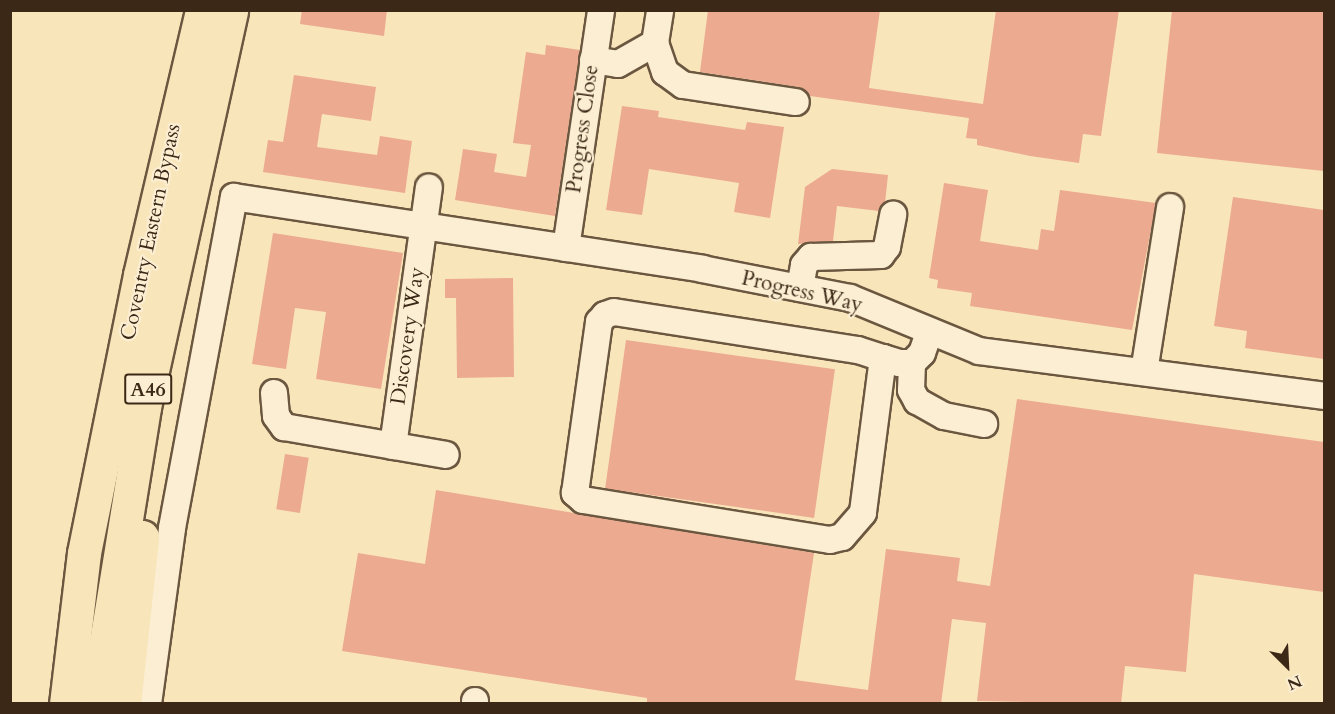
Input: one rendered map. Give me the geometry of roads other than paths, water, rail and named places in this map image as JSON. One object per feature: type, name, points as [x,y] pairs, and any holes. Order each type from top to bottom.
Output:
[{"type":"highway","name":"Coventry Eastern Bypass","points":[[66,704],[84,553],[174,128],[202,10]]},
{"type":"highway","name":"Coventry Eastern Bypass","points":[[96,704],[144,407],[214,77],[231,10]]},
{"type":"highway","points":[[124,704],[160,401],[201,216],[214,77]]},
{"type":"highway","points":[[53,704],[71,550],[126,274],[174,128]]},
{"type":"street","name":"Progress Close","points":[[566,248],[601,10]]},
{"type":"street","points":[[660,10],[655,43],[665,72],[683,85],[796,102]]},
{"type":"street","points":[[593,60],[618,63],[655,43]]},
{"type":"street","name":"Discovery Way","points":[[393,446],[429,187]]},
{"type":"street","name":"Progress Way","points":[[148,704],[172,528],[234,196],[566,248],[850,298],[929,333],[979,351],[1324,396]]},
{"type":"street","points":[[1144,372],[1170,207]]},
{"type":"street","points":[[800,288],[804,265],[811,257],[881,255],[893,215]]},
{"type":"street","points":[[882,358],[863,513],[842,537],[830,540],[594,502],[575,493],[599,322],[605,315],[614,312],[912,363]]},
{"type":"street","points":[[929,333],[922,353],[912,363],[911,390],[917,401],[944,416],[984,424]]},
{"type":"street","points":[[274,393],[276,416],[284,427],[337,438],[446,454]]}]
